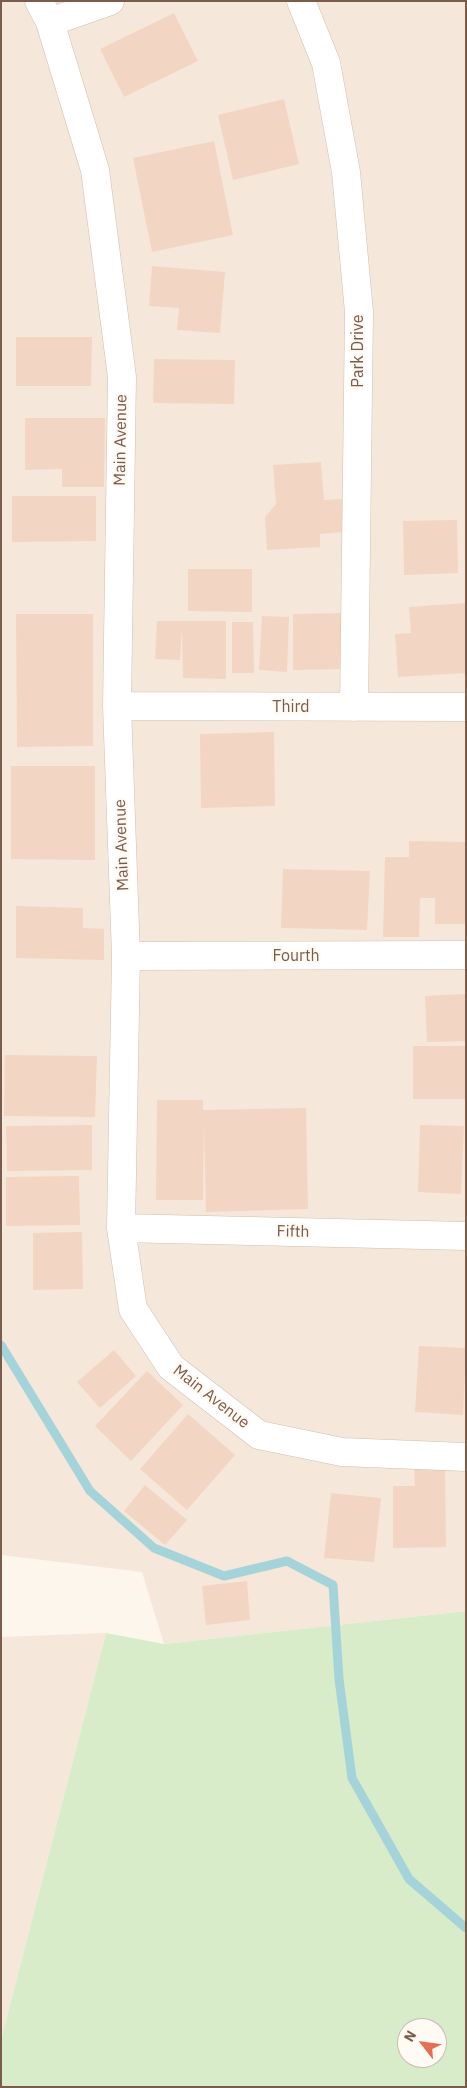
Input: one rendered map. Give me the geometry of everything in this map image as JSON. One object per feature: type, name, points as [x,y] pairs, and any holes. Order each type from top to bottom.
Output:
[{"type":"street","points":[[45,12],[110,1]]},
{"type":"street","name":"Park Drive","points":[[301,1],[328,72],[346,172],[359,312],[354,707]]},
{"type":"street","name":"Main Avenue","points":[[45,12],[95,170],[122,377],[117,706],[126,956],[121,1228],[132,1309],[170,1367],[260,1435],[342,1452],[466,1457]]},
{"type":"street","name":"Third","points":[[117,706],[466,707]]},
{"type":"street","name":"Fourth","points":[[126,956],[466,955]]},
{"type":"street","name":"Fifth","points":[[121,1228],[466,1236]]},
{"type":"shaded area","points":[[1,1],[466,1],[466,1611],[164,1644],[142,1572],[1,1555]]},
{"type":"shaded area","points":[[106,1633],[1,2040],[1,1637]]},
{"type":"green space","points":[[466,1611],[466,2087],[1,2087],[1,2040],[106,1633],[164,1644]]},
{"type":"building","points":[[174,13],[198,61],[124,97],[100,49]]},
{"type":"building","points":[[284,99],[299,164],[233,180],[218,115]]},
{"type":"building","points":[[214,141],[233,235],[152,252],[133,158]]},
{"type":"building","points":[[152,266],[225,272],[220,333],[177,330],[179,308],[149,306]]},
{"type":"building","points":[[16,337],[92,337],[91,386],[16,386]]},
{"type":"building","points":[[154,359],[235,360],[234,404],[153,403]]},
{"type":"building","points":[[25,418],[105,418],[104,487],[62,487],[62,469],[25,470]]},
{"type":"building","points":[[321,462],[324,500],[342,499],[343,532],[320,534],[320,547],[267,550],[265,517],[276,504],[273,465]]},
{"type":"building","points":[[12,496],[96,496],[96,541],[12,542]]},
{"type":"building","points":[[457,520],[458,573],[404,575],[403,521]]},
{"type":"building","points":[[188,569],[252,569],[252,612],[188,611]]},
{"type":"building","points":[[466,603],[466,673],[398,677],[395,634],[411,633],[409,607]]},
{"type":"building","points":[[343,613],[343,669],[293,670],[293,614]]},
{"type":"building","points":[[16,614],[93,614],[93,746],[17,747]]},
{"type":"building","points":[[262,616],[289,617],[287,672],[259,670]]},
{"type":"building","points":[[157,621],[226,621],[226,679],[183,678],[182,627],[180,660],[155,659]]},
{"type":"building","points":[[232,622],[253,622],[254,673],[232,673]]},
{"type":"building","points":[[274,732],[275,806],[201,808],[200,734]]},
{"type":"building","points":[[11,766],[95,766],[95,860],[11,859]]},
{"type":"building","points":[[409,841],[466,842],[466,924],[435,924],[435,898],[420,898],[419,937],[383,937],[385,857],[409,857]]},
{"type":"building","points":[[283,869],[370,871],[367,930],[281,928]]},
{"type":"building","points":[[16,906],[83,908],[83,928],[104,929],[104,960],[16,958]]},
{"type":"building","points":[[465,994],[466,1041],[427,1042],[425,996]]},
{"type":"building","points":[[413,1046],[466,1046],[466,1099],[413,1099]]},
{"type":"building","points":[[5,1055],[97,1056],[95,1117],[4,1116]]},
{"type":"building","points":[[157,1100],[203,1100],[203,1110],[306,1108],[308,1209],[206,1212],[204,1121],[203,1200],[156,1200]]},
{"type":"building","points":[[92,1125],[92,1170],[7,1171],[6,1126]]},
{"type":"building","points":[[420,1125],[464,1126],[461,1194],[418,1192]]},
{"type":"building","points":[[79,1176],[80,1225],[6,1226],[6,1177]]},
{"type":"building","points":[[82,1232],[83,1289],[33,1290],[33,1233]]},
{"type":"building","points":[[419,1346],[466,1348],[463,1415],[415,1412]]},
{"type":"building","points":[[114,1350],[136,1376],[100,1408],[77,1382]]},
{"type":"building","points":[[147,1371],[183,1405],[131,1461],[95,1426]]},
{"type":"building","points":[[188,1414],[235,1455],[187,1510],[140,1469]]},
{"type":"building","points":[[445,1466],[446,1547],[393,1548],[393,1486],[415,1486],[414,1467]]},
{"type":"building","points":[[145,1485],[187,1520],[165,1545],[124,1511]]},
{"type":"building","points":[[331,1493],[381,1498],[374,1562],[324,1558]]},
{"type":"building","points":[[247,1581],[250,1620],[206,1625],[202,1586]]},
{"type":"waterway","points":[[1,1345],[90,1491],[154,1548],[224,1576],[287,1561],[333,1585],[339,1679],[352,1778],[409,1879],[466,1928]]}]
